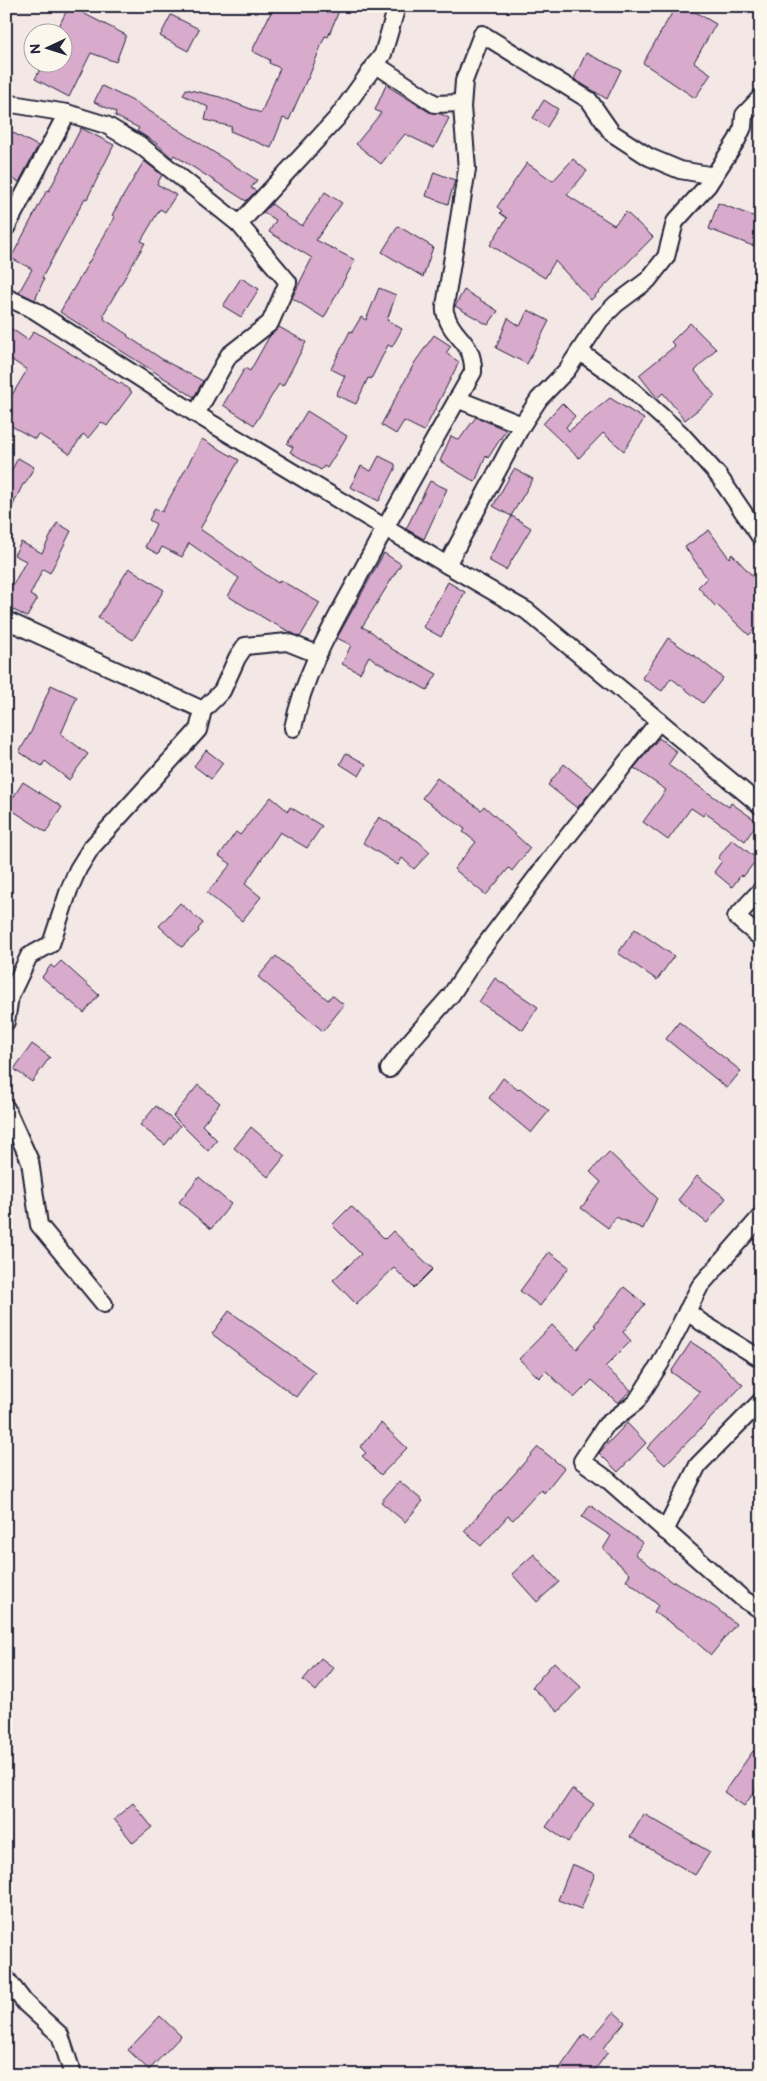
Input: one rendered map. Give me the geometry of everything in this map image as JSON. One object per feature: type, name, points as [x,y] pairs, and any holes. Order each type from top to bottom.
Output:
[{"type":"street","points":[[239,224],[337,118],[383,54],[397,6]]},
{"type":"street","points":[[293,728],[302,692],[317,654],[384,528],[473,372],[473,362],[469,348],[450,325],[445,314],[467,169],[462,103],[464,81],[482,34],[589,100],[612,133],[649,157],[680,170],[709,176],[708,185]]},
{"type":"street","points":[[375,64],[435,104],[462,103]]},
{"type":"street","points":[[446,565],[522,425],[539,399],[567,370],[600,320],[616,304],[648,280],[666,257],[675,222],[708,185],[736,140],[742,127],[744,115],[761,97]]},
{"type":"street","points":[[6,103],[67,113],[106,125],[140,145],[239,224],[288,282],[270,323],[229,355],[196,414]]},
{"type":"street","points":[[6,228],[67,113]]},
{"type":"street","points":[[6,297],[34,310],[196,414],[446,565],[527,611],[761,806]]},
{"type":"street","points":[[580,352],[622,381],[680,434],[718,475],[758,528]]},
{"type":"street","points":[[457,399],[522,425]]},
{"type":"street","points":[[6,620],[203,710]]},
{"type":"street","points":[[6,1022],[10,996],[28,956],[51,944],[69,890],[78,869],[91,848],[198,730],[203,710],[222,691],[237,658],[245,646],[287,642],[317,654]]},
{"type":"street","points":[[389,1069],[406,1046],[451,995],[476,957],[553,855],[659,721]]},
{"type":"street","points":[[761,890],[736,917],[761,938]]},
{"type":"street","points":[[6,1108],[30,1161],[39,1225],[104,1304]]},
{"type":"street","points":[[761,1216],[700,1286],[660,1364],[636,1402],[606,1426],[582,1461],[607,1479],[743,1600],[761,1610]]},
{"type":"street","points":[[687,1311],[701,1322],[761,1359]]},
{"type":"street","points":[[664,1531],[698,1465],[761,1401]]},
{"type":"street","points":[[6,1978],[25,2003],[60,2036],[73,2075]]},
{"type":"building","points":[[69,6],[126,35],[116,62],[91,53],[69,97],[35,79],[39,72],[72,72],[72,22],[61,22]]},
{"type":"building","points":[[274,6],[341,6],[328,37],[325,36],[289,120],[283,118],[271,148],[230,131],[232,127],[205,120],[208,107],[183,95],[186,89],[220,97],[261,113],[280,68],[269,63],[270,60],[252,51]]},
{"type":"building","points":[[676,6],[685,6],[716,24],[694,62],[711,74],[695,98],[643,63]]},
{"type":"building","points":[[171,15],[199,29],[188,51],[160,36]]},
{"type":"building","points":[[586,53],[621,70],[607,99],[574,79]]},
{"type":"building","points":[[386,85],[429,112],[441,114],[449,118],[434,148],[405,134],[381,164],[356,144],[381,113],[375,110]]},
{"type":"building","points":[[102,86],[137,103],[257,180],[251,188],[256,191],[246,201],[174,155],[172,158],[156,143],[137,131],[139,128],[115,116],[116,112],[94,102]]},
{"type":"building","points":[[544,100],[558,109],[547,127],[533,118]]},
{"type":"building","points":[[81,128],[114,145],[87,199],[85,198],[42,278],[44,279],[35,300],[19,292],[32,269],[11,258],[47,190],[49,191]]},
{"type":"building","points":[[6,129],[38,146],[19,182],[6,175]]},
{"type":"building","points":[[573,159],[587,171],[567,195],[614,225],[626,212],[653,237],[591,300],[555,261],[545,278],[490,245],[507,218],[500,213],[502,211],[497,207],[527,163],[553,181]]},
{"type":"building","points":[[144,161],[162,175],[157,184],[176,195],[165,212],[160,209],[141,241],[145,243],[103,315],[105,316],[104,319],[127,336],[165,361],[203,381],[194,397],[60,312],[115,217],[112,215]]},
{"type":"building","points":[[434,172],[455,180],[448,204],[426,196]]},
{"type":"building","points":[[325,192],[342,203],[316,240],[355,260],[324,318],[292,298],[312,258],[269,232],[276,220],[263,212],[272,204],[285,216],[302,226]]},
{"type":"building","points":[[718,203],[761,219],[761,225],[753,246],[709,229]]},
{"type":"building","points":[[398,226],[433,247],[423,277],[382,252]]},
{"type":"building","points":[[241,278],[259,289],[241,317],[223,306]]},
{"type":"building","points":[[379,288],[396,295],[387,320],[402,329],[392,347],[388,345],[371,379],[368,378],[356,404],[336,395],[345,376],[331,369],[350,331],[352,332],[361,317],[366,320]]},
{"type":"building","points":[[464,290],[498,311],[488,325],[455,306]]},
{"type":"building","points":[[528,310],[549,321],[527,364],[496,348],[508,318],[520,326]]},
{"type":"building","points":[[690,323],[716,349],[695,371],[715,396],[685,420],[663,393],[657,398],[639,375],[675,346],[671,342]]},
{"type":"building","points":[[6,325],[28,340],[34,331],[121,383],[132,392],[107,426],[101,422],[88,438],[83,434],[70,454],[38,434],[35,439],[6,423],[6,405],[27,370],[6,356]]},
{"type":"building","points":[[279,327],[306,342],[283,386],[279,384],[254,425],[223,405],[245,368],[250,371],[269,337]]},
{"type":"building","points":[[434,335],[451,346],[446,353],[459,362],[424,431],[404,421],[396,434],[381,425],[415,362]]},
{"type":"building","points":[[610,398],[644,419],[624,451],[603,433],[579,458],[543,424],[562,403],[575,416],[566,427],[569,431]]},
{"type":"building","points":[[307,411],[347,436],[327,468],[324,466],[321,470],[290,452],[293,447],[287,444]]},
{"type":"building","points":[[476,417],[506,430],[488,458],[486,456],[475,482],[440,461],[451,436],[459,440]]},
{"type":"building","points":[[202,439],[239,460],[200,529],[278,583],[280,580],[320,603],[300,637],[228,596],[239,578],[189,543],[182,557],[162,547],[158,554],[145,547],[156,524],[149,520],[155,508],[162,512]]},
{"type":"building","points":[[379,456],[395,464],[395,469],[379,501],[350,487],[361,466],[371,471]]},
{"type":"building","points":[[18,458],[34,467],[25,484],[23,484],[6,520],[6,481]]},
{"type":"building","points":[[514,469],[533,479],[511,516],[493,506]]},
{"type":"building","points":[[430,481],[447,489],[424,539],[406,529]]},
{"type":"building","points":[[512,516],[531,528],[506,570],[488,560]]},
{"type":"building","points":[[57,523],[71,531],[50,573],[43,569],[30,595],[37,599],[27,617],[6,606],[6,581],[13,585],[26,561],[14,555],[21,542],[42,553]]},
{"type":"building","points":[[709,530],[729,558],[732,554],[761,585],[761,623],[749,635],[717,605],[715,606],[698,587],[707,578],[685,547]]},
{"type":"building","points":[[384,553],[401,564],[362,627],[372,632],[392,649],[437,674],[427,690],[369,656],[360,673],[342,664],[351,645],[337,638]]},
{"type":"building","points":[[129,568],[164,590],[133,640],[98,618]]},
{"type":"building","points":[[448,582],[465,592],[441,637],[423,627]]},
{"type":"building","points":[[668,638],[723,678],[703,703],[671,678],[662,691],[642,678]]},
{"type":"building","points":[[51,685],[77,697],[61,734],[88,754],[69,780],[45,761],[42,766],[19,752],[31,732]]},
{"type":"building","points":[[659,738],[677,752],[668,765],[729,807],[731,803],[758,822],[745,841],[705,813],[703,816],[691,808],[668,840],[643,822],[666,790],[634,768]]},
{"type":"building","points":[[206,750],[223,763],[211,779],[194,766]]},
{"type":"building","points":[[346,753],[366,764],[359,776],[340,764]]},
{"type":"building","points":[[564,764],[594,788],[577,808],[548,785]]},
{"type":"building","points":[[437,778],[481,810],[484,806],[530,848],[512,871],[509,868],[486,895],[454,869],[476,842],[463,832],[465,829],[422,798]]},
{"type":"building","points":[[23,782],[62,807],[46,832],[7,807]]},
{"type":"building","points":[[271,797],[288,811],[290,807],[322,826],[307,848],[280,832],[245,884],[261,897],[242,921],[207,893],[231,864],[219,856],[236,832],[240,835]]},
{"type":"building","points":[[379,817],[418,841],[430,852],[414,869],[402,858],[398,865],[363,843]]},
{"type":"building","points":[[732,839],[757,859],[743,877],[741,875],[732,887],[714,872],[722,861],[718,858]]},
{"type":"building","points":[[180,903],[203,923],[198,929],[199,931],[182,947],[159,926]]},
{"type":"building","points":[[635,929],[674,956],[657,980],[618,953]]},
{"type":"building","points":[[276,956],[328,1000],[332,995],[344,1005],[323,1031],[258,977]]},
{"type":"building","points":[[61,961],[99,995],[84,1013],[42,977],[51,965],[54,968]]},
{"type":"building","points":[[495,978],[538,1007],[523,1030],[479,1002]]},
{"type":"building","points":[[679,1022],[741,1071],[727,1088],[666,1039]]},
{"type":"building","points":[[32,1044],[50,1057],[32,1082],[14,1069]]},
{"type":"building","points":[[503,1078],[518,1090],[520,1088],[549,1111],[531,1133],[489,1098]]},
{"type":"building","points":[[198,1085],[220,1103],[202,1125],[217,1140],[208,1151],[173,1116]]},
{"type":"building","points":[[156,1106],[180,1126],[165,1145],[140,1125]]},
{"type":"building","points":[[251,1127],[285,1156],[268,1177],[234,1148]]},
{"type":"building","points":[[609,1152],[657,1198],[643,1229],[616,1217],[608,1228],[581,1208],[601,1182],[590,1172]]},
{"type":"building","points":[[697,1176],[726,1198],[707,1223],[678,1200]]},
{"type":"building","points":[[199,1177],[231,1204],[211,1229],[179,1202]]},
{"type":"building","points":[[351,1206],[385,1239],[393,1231],[433,1269],[414,1288],[394,1268],[356,1304],[333,1280],[361,1254],[332,1225]]},
{"type":"building","points":[[549,1252],[569,1267],[540,1306],[520,1291]]},
{"type":"building","points":[[624,1287],[645,1304],[623,1332],[631,1341],[605,1367],[631,1390],[618,1403],[592,1380],[574,1398],[546,1371],[539,1378],[519,1359],[552,1325],[577,1349]]},
{"type":"building","points":[[229,1311],[315,1372],[296,1397],[212,1334]]},
{"type":"building","points":[[691,1342],[711,1355],[743,1385],[665,1465],[647,1448],[700,1392],[671,1372]]},
{"type":"building","points":[[381,1423],[407,1448],[381,1475],[362,1456],[366,1453],[360,1447]]},
{"type":"building","points":[[627,1423],[646,1443],[618,1472],[599,1453]]},
{"type":"building","points":[[538,1447],[564,1468],[544,1493],[541,1489],[513,1520],[508,1516],[481,1546],[464,1531]]},
{"type":"building","points":[[399,1481],[423,1501],[405,1522],[381,1502]]},
{"type":"building","points":[[590,1505],[643,1543],[635,1554],[673,1583],[674,1581],[716,1608],[736,1624],[711,1655],[683,1631],[654,1612],[658,1605],[626,1580],[630,1574],[603,1549],[611,1536],[582,1517]]},
{"type":"building","points":[[534,1554],[559,1582],[537,1602],[512,1574]]},
{"type":"building","points":[[321,1658],[334,1668],[316,1691],[303,1680]]},
{"type":"building","points":[[554,1662],[581,1687],[558,1712],[532,1687]]},
{"type":"building","points":[[753,1751],[761,1757],[761,1783],[744,1806],[724,1792]]},
{"type":"building","points":[[572,1789],[594,1804],[568,1842],[546,1827]]},
{"type":"building","points":[[133,1803],[152,1827],[133,1843],[114,1819]]},
{"type":"building","points":[[644,1814],[710,1852],[695,1875],[630,1837]]},
{"type":"building","points":[[572,1864],[595,1874],[581,1909],[558,1900]]},
{"type":"building","points":[[614,2012],[625,2022],[603,2048],[608,2052],[591,2075],[555,2075],[584,2034],[591,2039]]},
{"type":"building","points":[[160,2016],[181,2036],[149,2070],[128,2050]]}]
